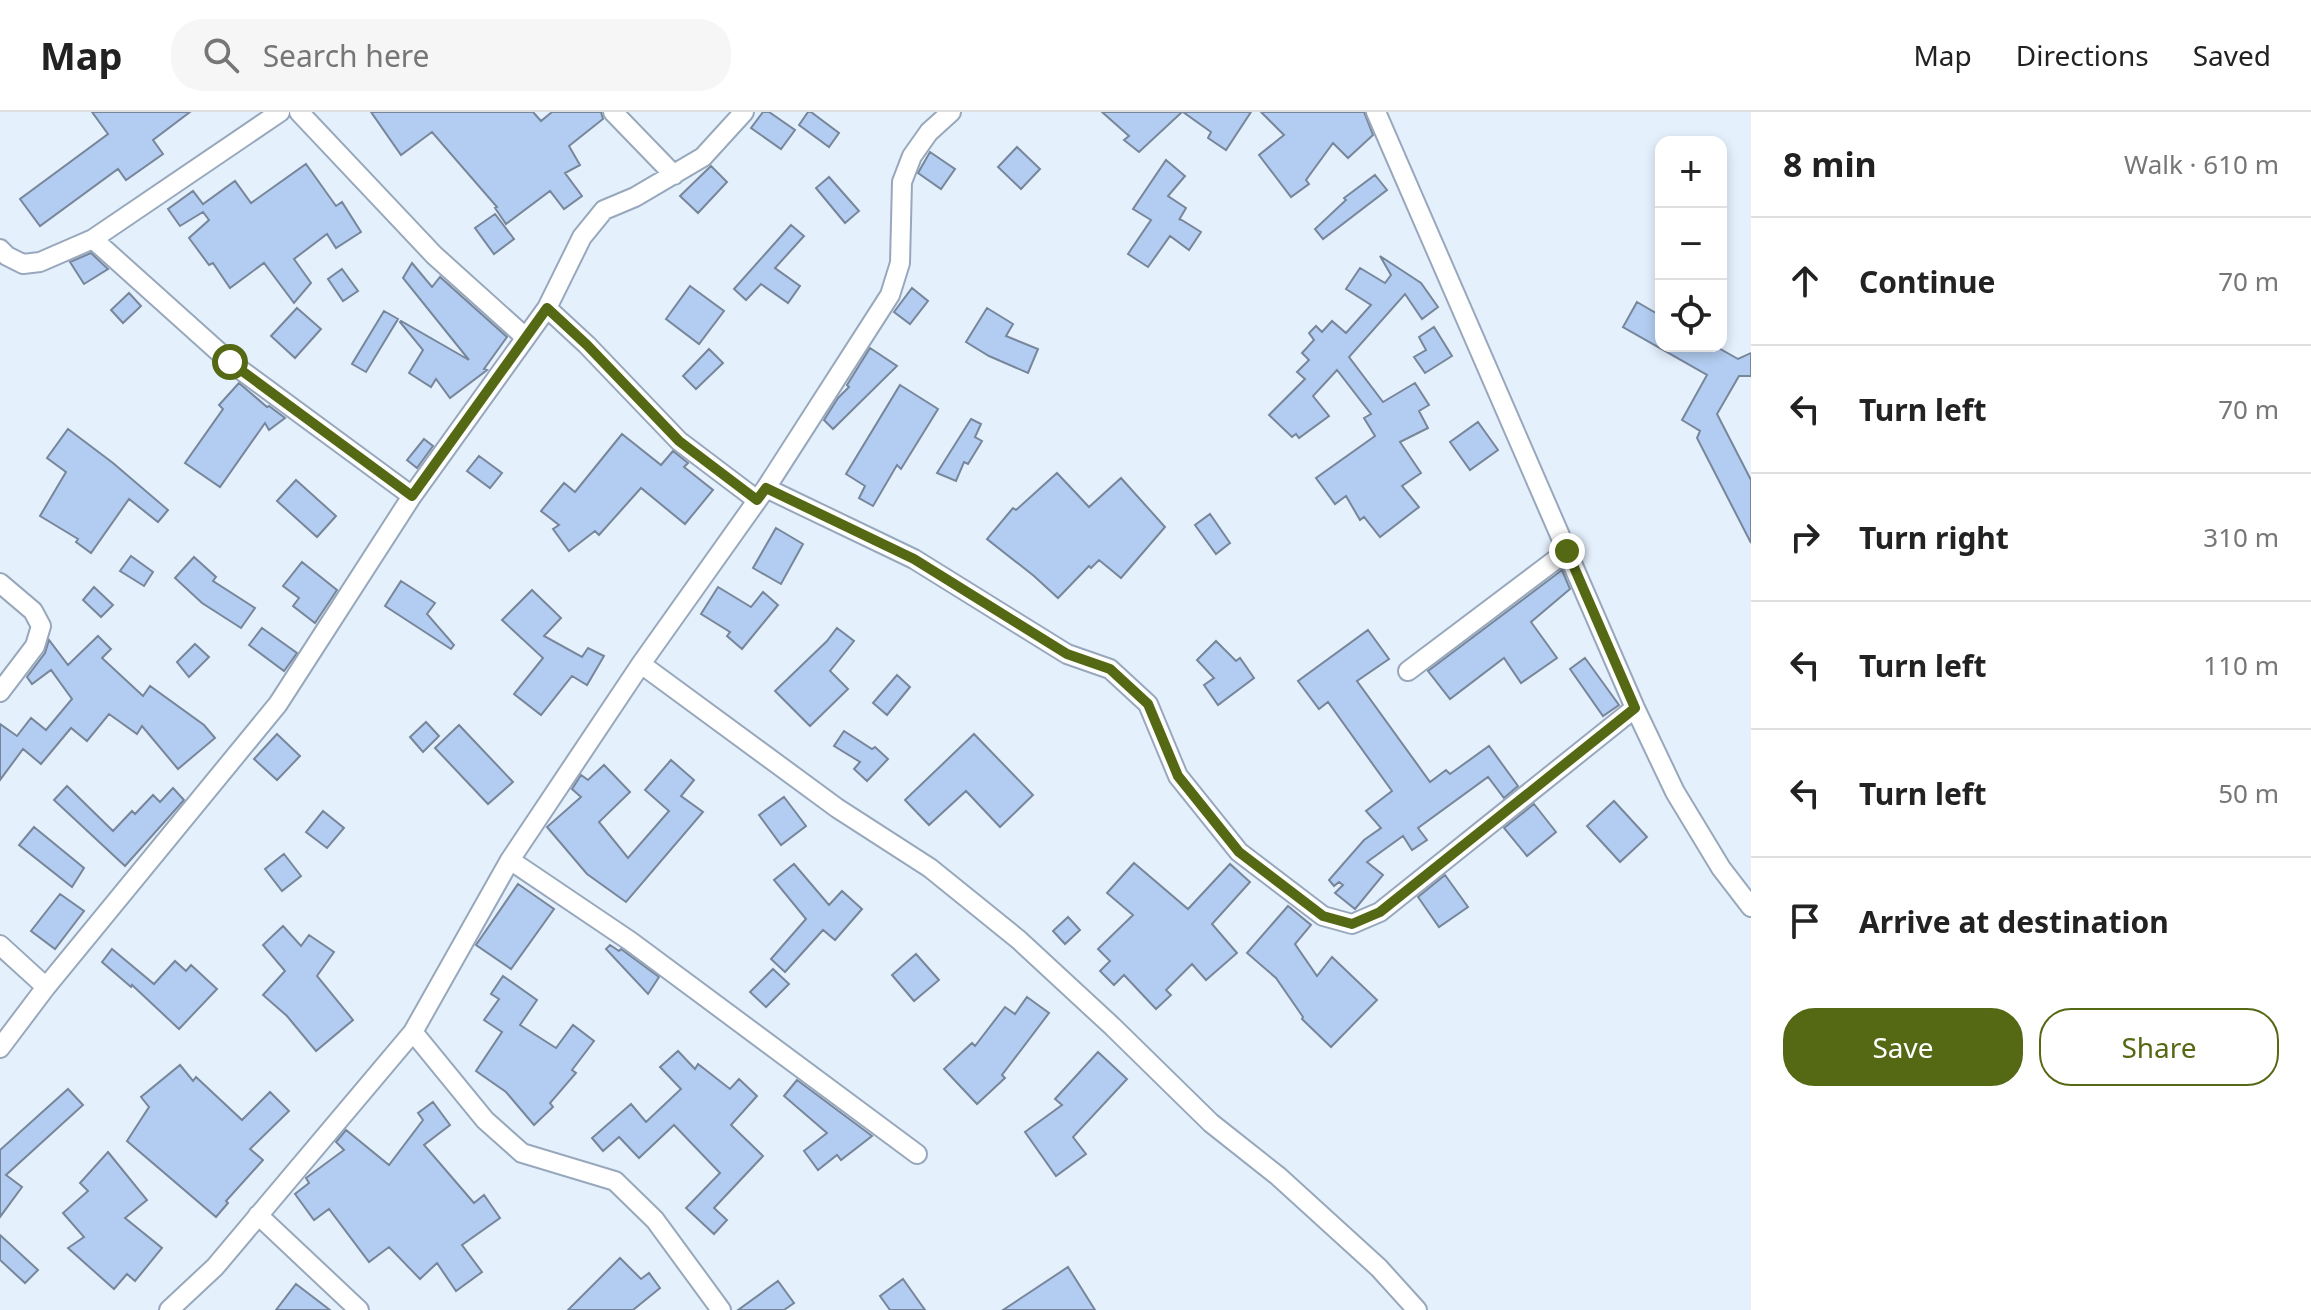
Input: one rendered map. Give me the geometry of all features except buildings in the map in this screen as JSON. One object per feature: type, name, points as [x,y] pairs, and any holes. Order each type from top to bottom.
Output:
[{"type":"street","points":[[299,112],[434,255],[525,337]]},
{"type":"street","points":[[613,112],[674,175]]},
{"type":"street","points":[[0,1048],[46,987],[278,704],[412,496],[547,308],[582,237],[604,210],[635,197],[703,157],[744,112]]},
{"type":"street","points":[[169,1310],[215,1267],[413,1032],[510,860],[641,664],[761,494],[890,295],[900,263],[902,182],[912,156],[929,132],[951,112]]},
{"type":"street","points":[[1376,112],[1635,708],[1675,792],[1721,868],[1751,907]]},
{"type":"street","points":[[0,249],[23,264],[40,262],[93,239],[268,116]]},
{"type":"street","points":[[93,239],[230,362],[412,496]]},
{"type":"street","points":[[547,308],[679,441],[761,494],[914,559],[1067,654],[1110,669],[1148,704],[1178,776],[1239,852],[1323,916],[1352,924],[1380,912],[1635,708]]},
{"type":"street","points":[[1408,671],[1567,551]]},
{"type":"street","points":[[0,583],[33,611],[41,626],[35,646],[0,692]]},
{"type":"street","points":[[641,664],[837,808],[930,868],[1019,940],[1211,1123],[1278,1176],[1379,1268],[1417,1310]]},
{"type":"street","points":[[510,860],[630,941],[917,1154]]},
{"type":"street","points":[[0,945],[46,987]]},
{"type":"street","points":[[413,1032],[485,1120],[522,1153],[615,1181],[655,1220],[721,1310]]},
{"type":"street","points":[[258,1215],[359,1310]]},
{"type":"route","points":[[230,362],[412,496],[547,308],[679,441],[757,500],[766,488],[914,559],[1067,654],[1110,669],[1148,704],[1178,776],[1239,852],[1323,916],[1352,924],[1380,912],[1635,708],[1567,551]]}]
